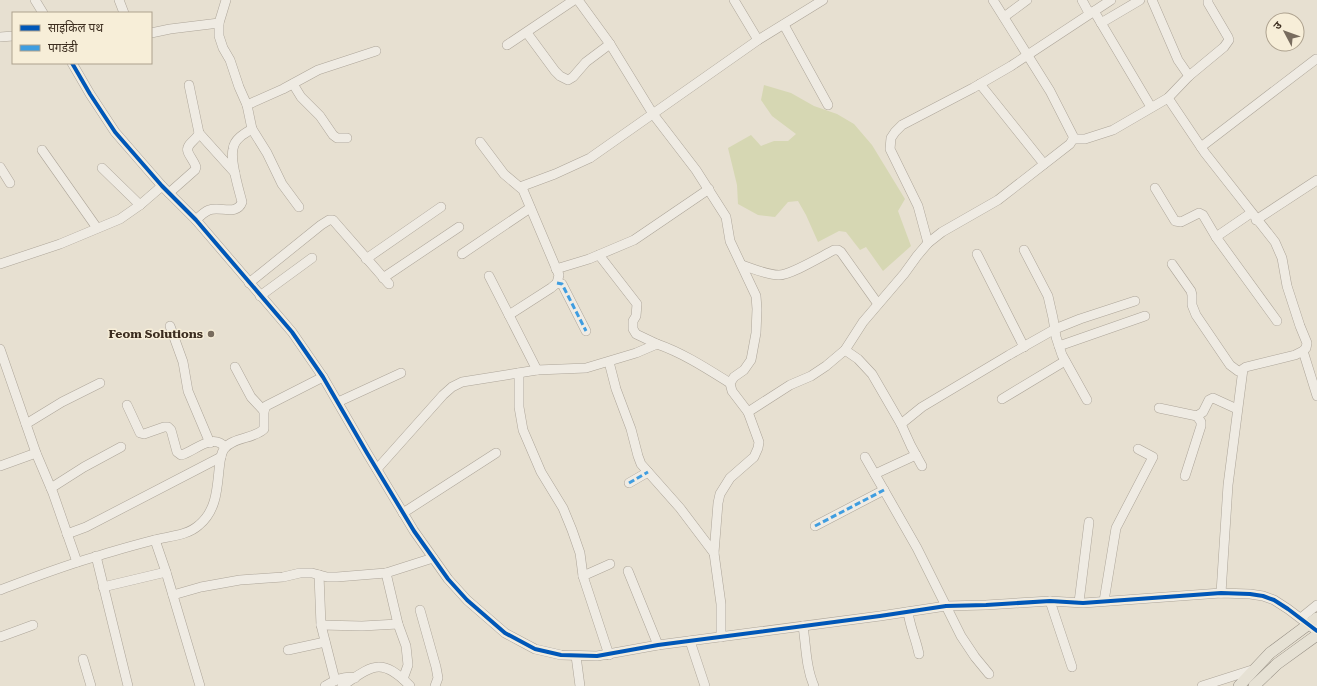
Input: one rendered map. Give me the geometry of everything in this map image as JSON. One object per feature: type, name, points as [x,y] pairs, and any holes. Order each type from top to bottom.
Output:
[{"type":"main road","points":[[1239,686],[1252,670],[1308,620]]},
{"type":"main road","points":[[1254,686],[1277,664],[1317,635]]},
{"type":"street","points":[[34,0],[42,12]]},
{"type":"street","points":[[119,0],[124,12]]},
{"type":"street","points":[[228,0],[219,23],[219,36],[223,48],[230,60],[247,105],[252,129],[267,153],[282,184],[299,207]]},
{"type":"street","points":[[507,46],[574,0]]},
{"type":"street","points":[[578,0],[610,44],[653,114],[696,170],[726,217],[730,241],[756,296],[757,309],[756,333],[751,360],[744,370],[734,377],[730,384]]},
{"type":"street","points":[[734,0],[758,40]]},
{"type":"street","points":[[520,187],[555,174],[590,158],[758,40],[823,0]]},
{"type":"street","points":[[748,412],[790,385],[811,376],[826,366],[845,350],[863,322],[928,243],[942,232],[998,200],[1070,144],[1073,139],[1073,136],[1050,91],[993,0]]},
{"type":"street","points":[[1004,17],[1027,0]]},
{"type":"street","points":[[1082,0],[1101,23],[1151,107]]},
{"type":"street","points":[[928,243],[918,206],[890,149],[891,138],[895,132],[902,125],[980,84],[1112,0]]},
{"type":"street","points":[[1101,23],[1140,0]]},
{"type":"street","points":[[1152,0],[1178,60],[1189,76]]},
{"type":"street","points":[[1073,139],[1085,139],[1113,130],[1168,98],[1189,76],[1224,47],[1229,40],[1208,3],[1208,0]]},
{"type":"street","points":[[152,33],[219,23]]},
{"type":"street","points":[[784,24],[828,105]]},
{"type":"street","points":[[527,33],[555,71],[566,79],[570,79],[583,64],[610,44]]},
{"type":"street","points":[[0,37],[12,36]]},
{"type":"street","points":[[247,105],[293,84],[318,70],[376,51]]},
{"type":"street","points":[[1201,147],[1316,59]]},
{"type":"street","points":[[73,64],[115,132],[162,186],[196,220],[292,332],[323,377],[403,513],[448,579],[467,600],[505,633],[535,648],[561,655],[597,656],[609,655],[658,644],[721,637],[946,606],[1050,601],[1104,601],[1221,593],[1263,596],[1274,600],[1308,620],[1317,631]]},
{"type":"street","points":[[293,84],[301,97],[320,116],[330,131],[337,138],[347,138]]},
{"type":"street","points":[[980,84],[1044,164]]},
{"type":"street","points":[[188,85],[199,133],[235,174]]},
{"type":"street","points":[[1168,98],[1201,147],[1254,217],[1275,242],[1282,258],[1287,286],[1300,326],[1307,342],[1306,348],[1295,355],[1246,367],[1242,372],[1228,485],[1221,593]]},
{"type":"street","points":[[196,220],[210,210],[232,210],[241,205],[242,202],[235,174],[232,149],[234,144],[244,133],[252,129]]},
{"type":"street","points":[[169,193],[195,170],[196,167],[188,153],[187,148],[188,145],[199,135],[199,133]]},
{"type":"street","points":[[480,142],[504,174],[520,187],[525,194],[559,275],[557,283],[551,288],[509,314]]},
{"type":"street","points":[[42,150],[97,228]]},
{"type":"street","points":[[0,167],[10,182]]},
{"type":"street","points":[[102,168],[140,205]]},
{"type":"street","points":[[1216,237],[1254,217],[1317,180]]},
{"type":"street","points":[[0,264],[60,244],[120,219],[140,205],[162,186]]},
{"type":"street","points":[[1155,188],[1175,221],[1181,222],[1199,213],[1201,214],[1277,321]]},
{"type":"street","points":[[556,269],[599,255],[634,240],[709,189]]},
{"type":"street","points":[[366,259],[441,207]]},
{"type":"street","points":[[462,254],[530,208]]},
{"type":"street","points":[[249,283],[329,220],[333,220],[336,223],[386,281],[459,227]]},
{"type":"street","points":[[742,265],[780,276],[834,250],[838,250],[841,252],[878,304]]},
{"type":"street","points":[[1024,250],[1048,296],[1059,346],[1065,362],[1087,400]]},
{"type":"street","points":[[978,254],[1024,347]]},
{"type":"street","points":[[599,255],[637,304],[636,316],[633,322],[633,329],[636,334],[676,351],[702,365],[730,384],[732,391],[748,412],[759,442],[754,457],[730,478],[720,494],[718,504],[714,553],[721,604],[721,637]]},
{"type":"street","points":[[260,296],[312,258]]},
{"type":"street","points":[[1172,264],[1191,291],[1192,305],[1196,315],[1230,365],[1242,372]]},
{"type":"street","points":[[489,276],[537,370]]},
{"type":"street","points":[[557,283],[562,284],[586,331]]},
{"type":"street","points":[[901,424],[922,407],[1055,329],[1135,301]]},
{"type":"street","points":[[1059,346],[1145,316]]},
{"type":"street","points":[[170,326],[183,362],[188,391],[210,442]]},
{"type":"street","points":[[376,469],[443,395],[452,387],[462,382],[537,370],[586,368],[636,353],[657,344]]},
{"type":"street","points":[[0,349],[36,453],[51,488],[76,562]]},
{"type":"street","points":[[845,350],[858,359],[872,374],[901,424],[922,466]]},
{"type":"street","points":[[1303,351],[1317,396]]},
{"type":"street","points":[[609,362],[616,389],[631,429],[641,464],[680,508],[714,553]]},
{"type":"street","points":[[1002,398],[1065,362]]},
{"type":"street","points":[[235,367],[251,397],[264,411]]},
{"type":"street","points":[[338,402],[401,373]]},
{"type":"street","points":[[519,373],[519,407],[523,430],[541,472],[563,508],[580,553],[583,576],[609,655]]},
{"type":"street","points":[[0,590],[76,562],[194,530],[211,511],[214,502],[221,457],[225,447],[233,442],[260,433],[264,429],[264,411],[266,406],[323,377]]},
{"type":"street","points":[[26,424],[62,402],[100,383]]},
{"type":"street","points":[[1197,416],[1203,412],[1209,400],[1213,398],[1237,409]]},
{"type":"street","points":[[127,405],[140,433],[144,434],[168,427],[171,430],[177,452],[179,454],[184,454],[210,442],[221,444],[225,447]]},
{"type":"street","points":[[1159,408],[1197,416],[1201,422],[1185,476]]},
{"type":"street","points":[[51,488],[84,467],[121,447]]},
{"type":"street","points":[[1104,601],[1116,528],[1152,457],[1138,449]]},
{"type":"street","points":[[0,466],[36,453]]},
{"type":"street","points":[[403,513],[496,453]]},
{"type":"street","points":[[875,474],[916,455]]},
{"type":"street","points":[[67,534],[86,527],[221,457]]},
{"type":"street","points":[[865,457],[917,548],[961,636],[989,674]]},
{"type":"street","points":[[629,483],[648,472]]},
{"type":"street","points":[[815,526],[884,490]]},
{"type":"street","points":[[1079,602],[1089,522]]},
{"type":"street","points":[[155,540],[200,686]]},
{"type":"street","points":[[96,556],[128,686]]},
{"type":"street","points":[[173,595],[200,586],[240,580],[283,577],[300,573],[312,573],[337,577],[386,573],[433,558]]},
{"type":"street","points":[[583,576],[610,564]]},
{"type":"street","points":[[628,571],[658,644]]},
{"type":"street","points":[[103,587],[166,572]]},
{"type":"street","points":[[386,573],[398,624],[406,646],[408,665],[407,683]]},
{"type":"street","points":[[318,575],[322,625],[325,642],[339,683]]},
{"type":"street","points":[[1050,601],[1072,667]]},
{"type":"street","points":[[1308,620],[1317,604]]},
{"type":"street","points":[[420,610],[437,672],[438,678],[435,686]]},
{"type":"street","points":[[908,612],[911,630],[917,643],[919,654]]},
{"type":"street","points":[[322,625],[362,626],[398,624]]},
{"type":"street","points":[[0,637],[33,625]]},
{"type":"street","points":[[803,626],[810,677],[814,686]]},
{"type":"street","points":[[690,641],[706,686]]},
{"type":"street","points":[[288,650],[325,642]]},
{"type":"street","points":[[576,656],[580,686]]},
{"type":"street","points":[[83,659],[91,686]]},
{"type":"street","points":[[325,686],[354,678],[365,671],[378,666],[391,670],[407,683]]},
{"type":"street","points":[[1202,686],[1252,670]]},
{"type":"green space","points":[[764,85],[791,93],[814,106],[837,114],[854,124],[872,145],[905,199],[898,211],[911,246],[883,271],[866,247],[860,250],[846,232],[839,231],[818,242],[798,201],[788,202],[775,217],[758,215],[738,204],[737,185],[728,148],[751,135],[761,146],[774,141],[788,141],[796,134],[772,116],[761,100]]},
{"type":"marked path","points":[[557,283],[562,284],[586,331]]},
{"type":"marked path","points":[[629,483],[648,472]]},
{"type":"marked path","points":[[815,526],[884,490]]},
{"type":"cycle path","points":[[73,64],[115,132],[162,186],[196,220],[292,332],[323,377],[414,531],[448,579],[467,600],[505,633],[535,649],[561,655],[597,656],[658,645],[946,606],[1050,601],[1083,603],[1221,593],[1250,594],[1263,596],[1274,600],[1317,631]]},
{"type":"place","name":"Feom Solutions","points":[[211,334]]}]
